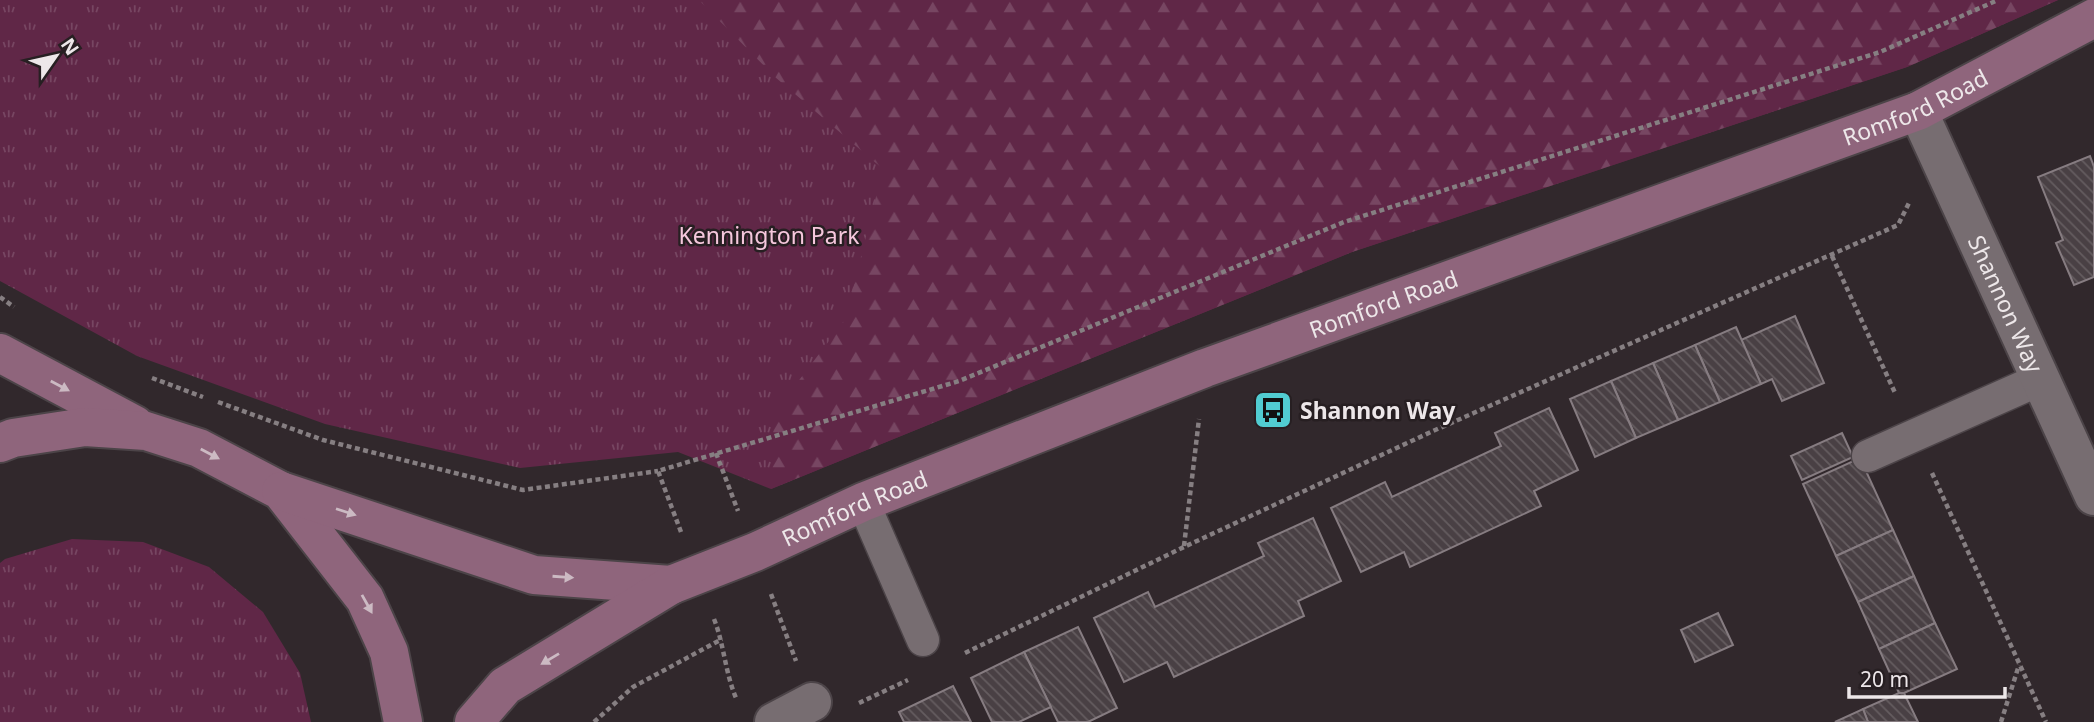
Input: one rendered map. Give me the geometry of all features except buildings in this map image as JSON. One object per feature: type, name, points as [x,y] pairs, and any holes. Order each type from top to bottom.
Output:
[{"type":"street","name":"Romford Road","points":[[474,722],[505,686],[671,585],[755,552],[863,502],[1205,368],[1918,111],[2094,18]]},
{"type":"street","name":"Shannon Way","points":[[1918,111],[2094,496]]},
{"type":"street","points":[[0,354],[146,431]]},
{"type":"street","points":[[0,443],[13,438],[85,427],[146,431]]},
{"type":"street","name":"Romford Road","points":[[146,431],[199,448],[281,491],[534,575],[671,585]]},
{"type":"street","points":[[281,491],[365,599],[389,652],[403,722]]},
{"type":"street","points":[[774,722],[812,702]]},
{"type":"lane","points":[[1868,456],[2041,379]]},
{"type":"lane","points":[[863,502],[929,653]]},
{"type":"path","points":[[716,453],[959,381],[1344,222],[1880,52],[1998,0]]},
{"type":"path","points":[[812,702],[821,721],[929,653],[1184,547],[1446,425],[1898,225],[1911,200]]},
{"type":"path","points":[[1832,256],[2046,722]]},
{"type":"path","points":[[0,298],[21,311]]},
{"type":"path","points":[[1184,547],[1205,368]]},
{"type":"path","points":[[145,376],[323,440],[523,489],[658,471]]},
{"type":"path","points":[[594,722],[633,687],[722,639]]},
{"type":"path","points":[[2001,722],[2019,664]]},
{"type":"green space","name":"Kennington Park","points":[[0,0],[2058,0],[1907,67],[1352,252],[771,489],[678,452],[520,468],[325,424],[137,356],[0,281]]},
{"type":"green space","points":[[699,0],[2058,0],[1907,67],[1352,252],[771,489],[774,413],[845,320],[883,169],[775,77]]},
{"type":"green space","points":[[72,539],[143,542],[209,567],[263,612],[300,673],[311,722],[0,722],[0,563],[5,559]]},
{"type":"place","name":"Shannon Way","points":[[1273,410]]}]
